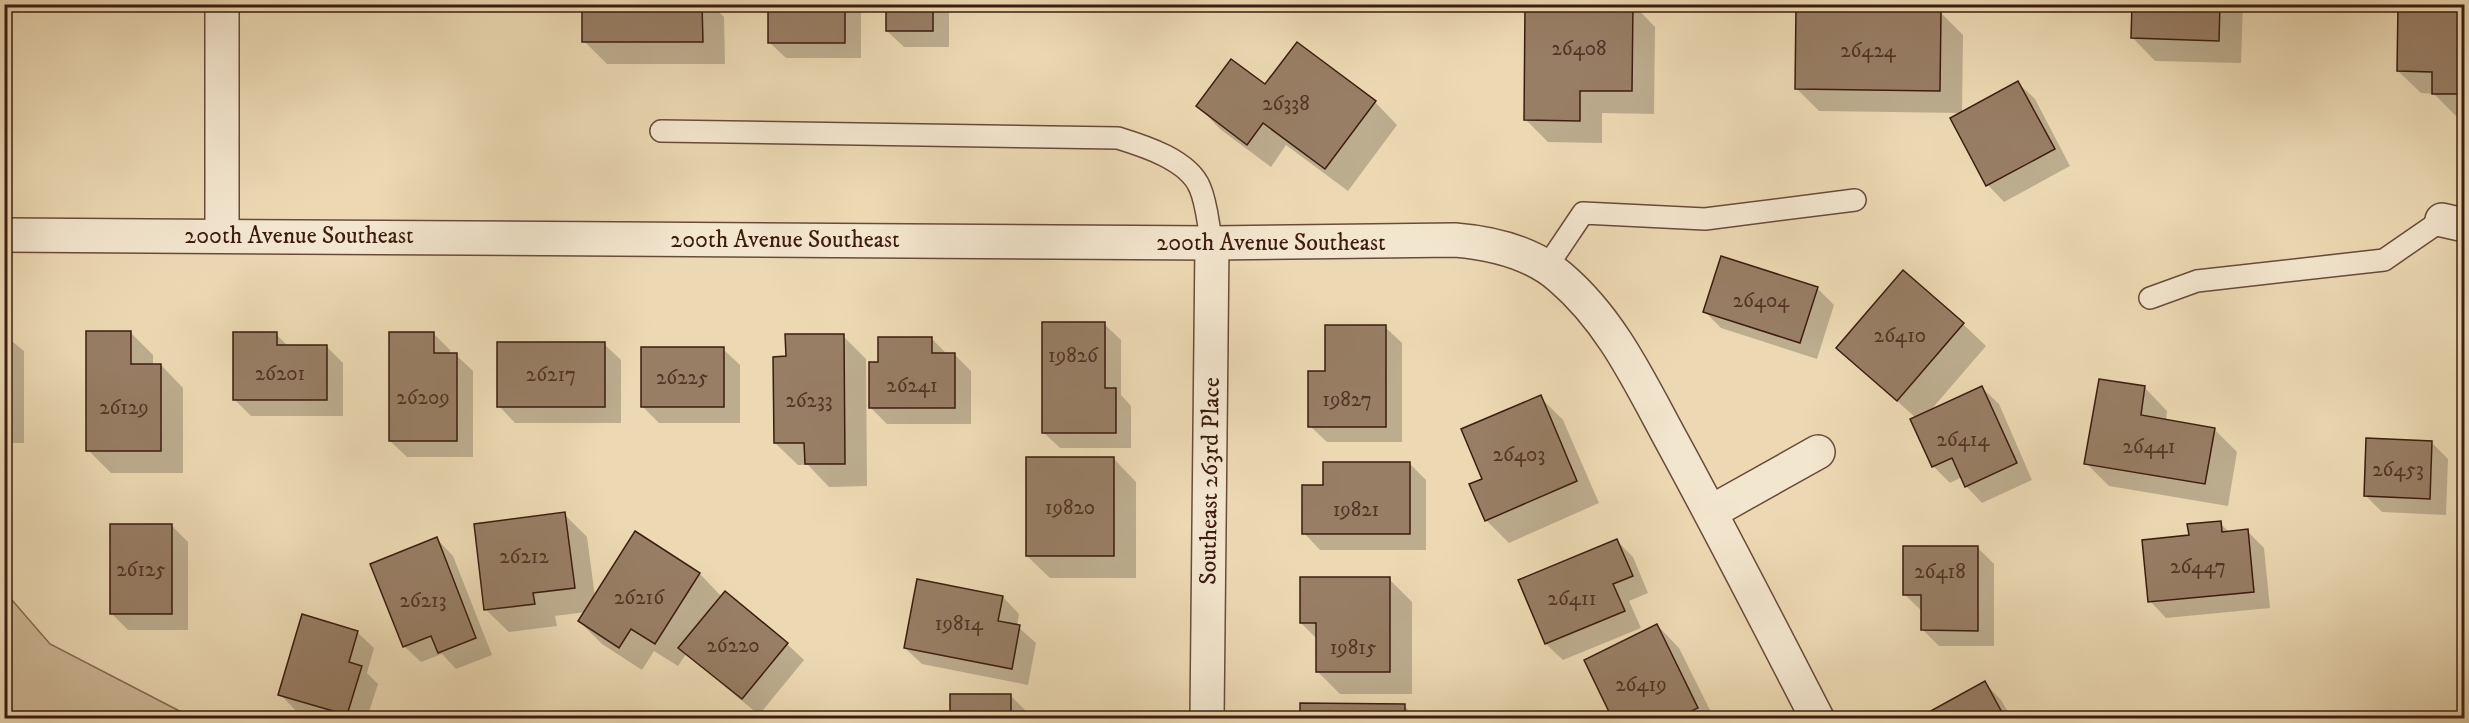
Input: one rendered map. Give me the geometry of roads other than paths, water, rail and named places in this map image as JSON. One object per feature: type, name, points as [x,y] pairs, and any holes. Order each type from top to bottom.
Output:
[{"type":"street","points":[[222,4],[222,235]]},
{"type":"street","name":"200th Avenue Southeast","points":[[4,235],[1212,243],[1455,240],[1483,242],[1516,252],[1552,272],[1614,336],[1711,512],[1817,718]]},
{"type":"street","name":"Southeast 263rd Place","points":[[1207,718],[1212,243]]},
{"type":"street","points":[[1711,512],[1818,452]]},
{"type":"lane","points":[[661,131],[1118,138],[1149,147],[1179,164],[1200,186],[1212,243]]},
{"type":"lane","points":[[1552,272],[1583,213],[1705,219],[1855,200]]},
{"type":"lane","points":[[2150,298],[2197,281],[2384,260],[2453,223]]}]
